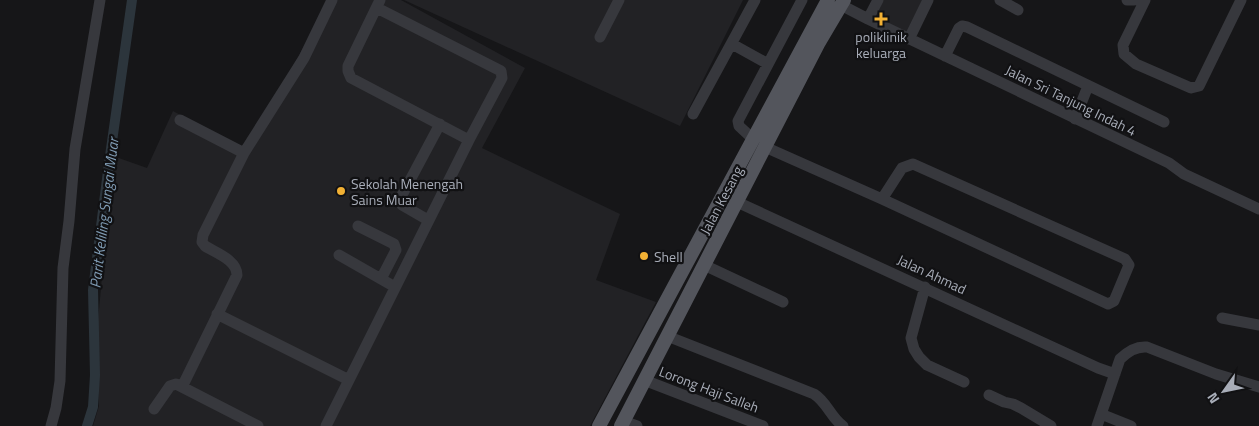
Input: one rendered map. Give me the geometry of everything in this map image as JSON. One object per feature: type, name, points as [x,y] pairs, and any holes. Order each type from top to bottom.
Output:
[{"type":"main road","name":"Jalan Kesang","points":[[599,426],[753,138],[818,44],[838,2]]},
{"type":"main road","name":"Jalan Kesang","points":[[622,424],[736,202],[753,138]]},
{"type":"street","points":[[51,426],[60,381],[63,268],[75,149],[100,0]]},
{"type":"street","points":[[182,386],[237,274],[237,268],[234,264],[205,246],[202,242],[203,235],[244,153],[304,58],[332,0]]},
{"type":"street","points":[[600,37],[619,0]]},
{"type":"street","points":[[693,114],[755,0]]},
{"type":"street","points":[[802,0],[738,121],[739,126],[753,138],[882,199],[1108,304],[1114,301],[1129,265],[1125,259],[913,164],[902,168],[882,199]]},
{"type":"street","points":[[868,19],[878,0]]},
{"type":"street","points":[[909,39],[928,0]]},
{"type":"street","points":[[1000,0],[1018,10]]},
{"type":"street","points":[[1135,0],[1123,45],[1124,54],[1136,64],[1191,88],[1199,86],[1241,0]]},
{"type":"street","name":"Jalan Sri Tanjung Indah 4","points":[[838,2],[868,19],[1169,163],[1184,174],[1259,209]]},
{"type":"street","points":[[326,426],[428,220],[502,78],[501,71],[379,4],[348,66],[351,78],[469,140]]},
{"type":"street","points":[[944,56],[959,28],[962,26],[1164,122]]},
{"type":"street","points":[[732,44],[768,64]]},
{"type":"street","points":[[1076,118],[1088,86]]},
{"type":"street","points":[[180,120],[244,153]]},
{"type":"street","points":[[428,220],[402,205],[400,199],[440,124]]},
{"type":"street","name":"Jalan Ahmad","points":[[736,202],[925,287],[1098,368],[1115,374]]},
{"type":"street","points":[[358,226],[394,244],[396,247],[381,279]]},
{"type":"street","points":[[339,254],[395,287]]},
{"type":"street","points":[[704,265],[783,302]]},
{"type":"street","points":[[925,287],[910,338],[914,349],[927,365],[964,382]]},
{"type":"street","points":[[217,314],[349,380]]},
{"type":"street","points":[[1222,318],[1259,325]]},
{"type":"street","points":[[667,336],[814,394],[820,398],[835,420],[843,426]]},
{"type":"street","points":[[1098,426],[1120,359],[1125,353],[1140,346],[1216,374],[1259,386]]},
{"type":"street","name":"Lorong Haji Salleh","points":[[644,380],[764,426]]},
{"type":"street","points":[[154,409],[170,386],[176,384],[258,426]]},
{"type":"street","points":[[989,395],[1021,408],[1051,426]]},
{"type":"street","points":[[1102,414],[1131,426]]},
{"type":"street","points":[[622,424],[637,426]]},
{"type":"shaded area","name":"Sekolah Menengah Sains Muar","points":[[330,0],[401,0],[525,68],[482,148],[620,214],[596,280],[656,302],[590,426],[93,426],[99,406],[96,343],[113,156],[147,168],[173,111],[245,151]]},
{"type":"shaded area","points":[[404,0],[743,0],[680,126]]},
{"type":"shaded area","points":[[875,0],[931,0],[913,37],[867,15]]},
{"type":"waterway","name":"Parit Keliling Sungai Muar","points":[[87,426],[93,407],[95,375],[93,290],[132,0]]},
{"type":"place","name":"poliklinik keluarga","points":[[881,19]]},
{"type":"place","name":"Sekolah Menengah Sains Muar","points":[[341,191]]},
{"type":"place","name":"Shell","points":[[644,256]]}]
